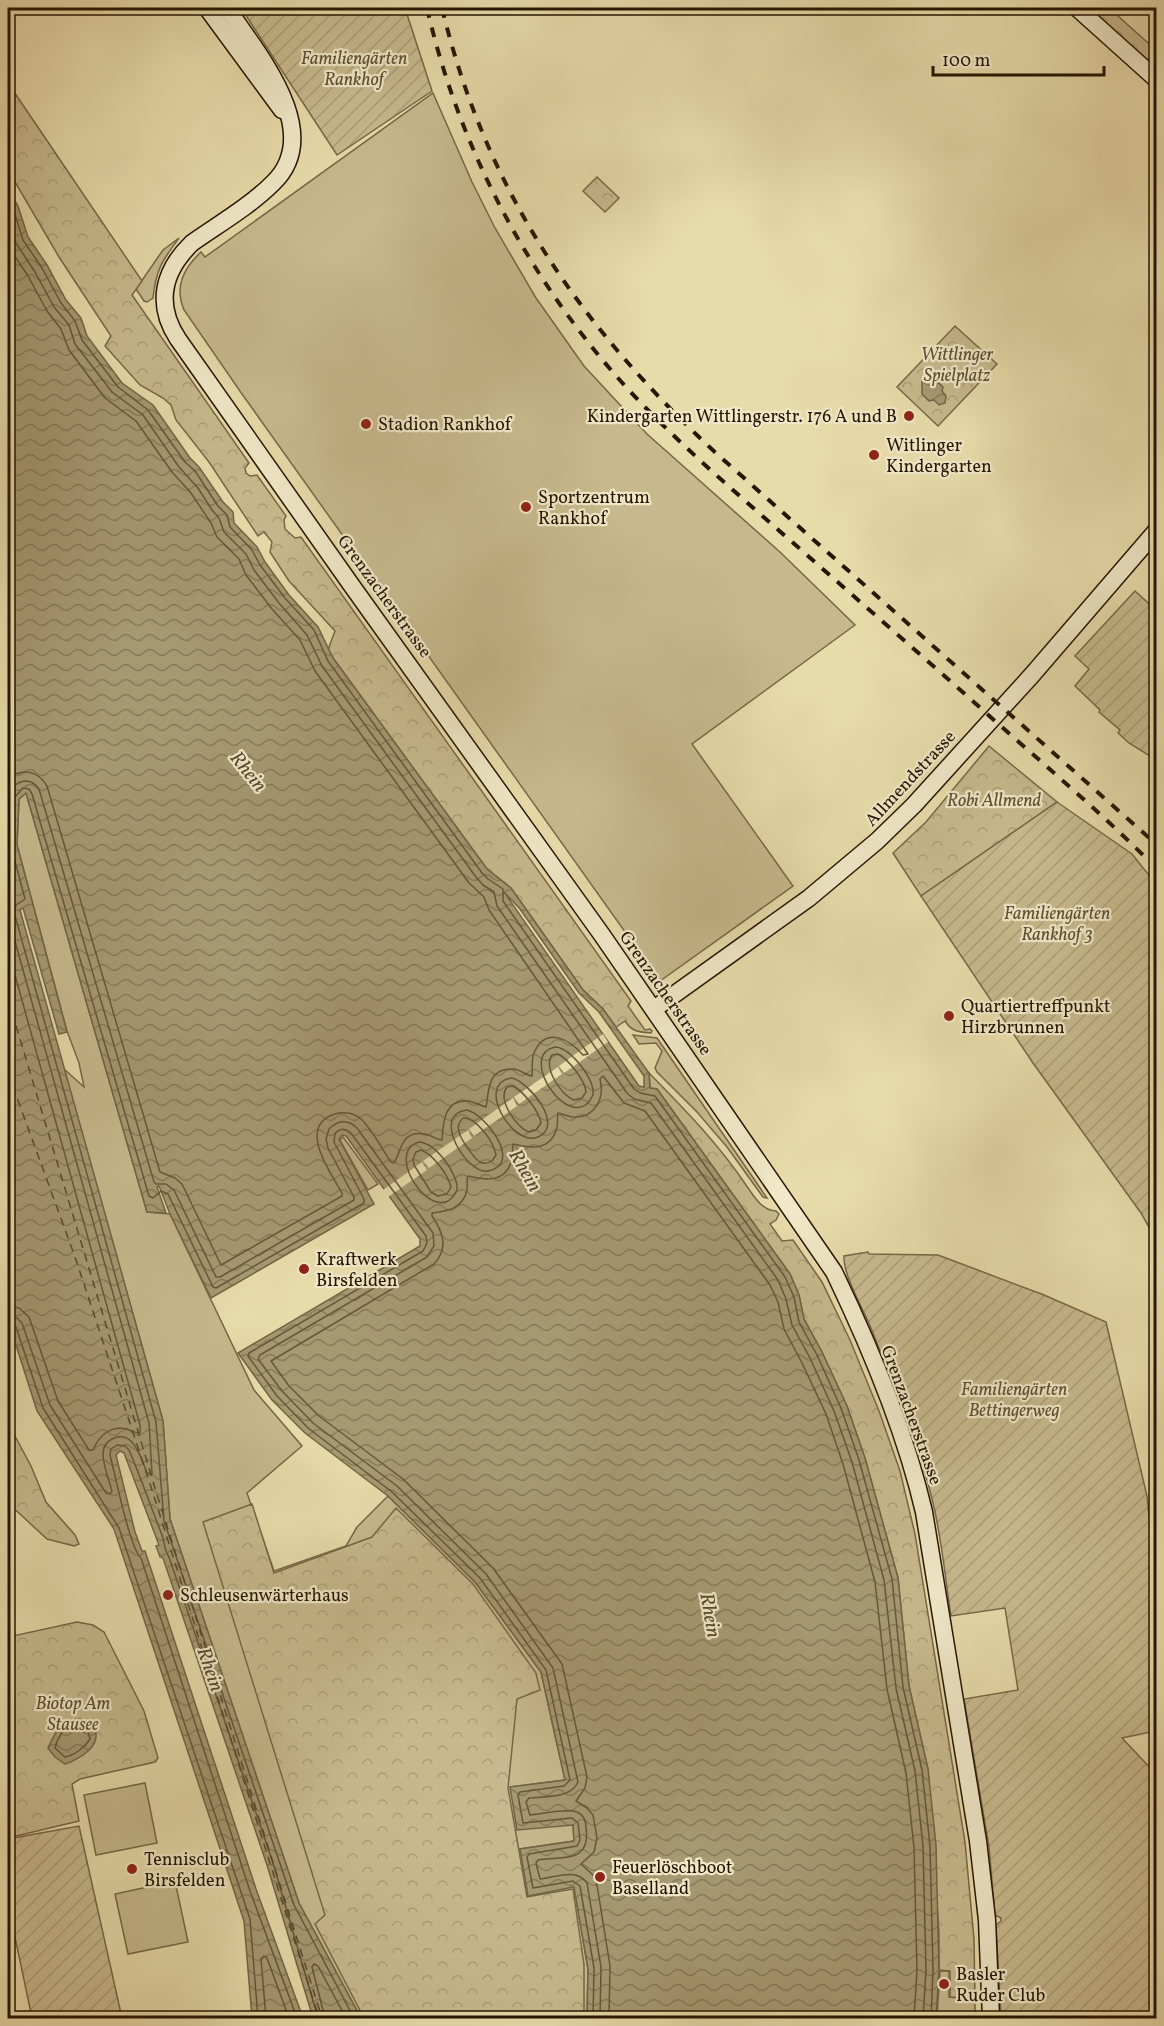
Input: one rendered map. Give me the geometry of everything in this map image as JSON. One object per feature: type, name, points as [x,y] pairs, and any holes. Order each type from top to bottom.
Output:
[{"type":"main road","points":[[207,8],[269,94],[290,119]]},
{"type":"main road","name":"Grenzacherstrasse","points":[[226,8],[278,87],[292,131],[289,157],[275,182],[192,243],[180,255],[168,277],[165,299],[168,320],[178,339],[352,586],[654,1009],[834,1272],[856,1319],[906,1447],[917,1481],[928,1531],[978,1841],[987,1920],[991,2019]]},
{"type":"main road","points":[[1077,8],[1156,79]]},
{"type":"main road","name":"Allmendstrasse","points":[[654,1009],[809,898],[877,842],[914,806],[1032,675],[1156,531]]},
{"type":"green space","name":"Familiengärten Rankhof","points":[[241,8],[405,8],[432,91],[337,155]]},
{"type":"green space","points":[[1077,8],[1109,8],[1156,50],[1156,79]]},
{"type":"green space","points":[[8,83],[142,281],[132,295],[249,463],[245,468],[246,473],[250,476],[257,475],[286,516],[285,529],[295,538],[301,537],[631,1001],[628,1006],[645,1030],[650,1029],[651,1033],[636,1031],[625,1021],[616,1027],[603,1009],[583,990],[511,888],[487,869],[333,658],[328,650],[335,631],[289,581],[270,552],[272,542],[264,532],[258,536],[209,462],[176,420],[171,405],[140,385],[105,346],[111,336],[59,257],[8,170]]},
{"type":"green space","name":"Sportzentrum Rankhof","points":[[433,93],[495,228],[536,298],[584,366],[647,434],[780,552],[855,625],[692,744],[793,886],[660,981],[242,394],[184,310],[181,301],[182,278],[190,264],[201,252],[205,257]]},
{"type":"green space","points":[[597,177],[619,198],[605,212],[583,191]]},
{"type":"green space","points":[[179,238],[161,266],[153,298],[147,302],[144,301],[136,289],[163,250]]},
{"type":"green space","name":"Wittlinger Spielplatz","points":[[955,326],[997,364],[938,426],[897,387]]},
{"type":"green space","points":[[1135,591],[1156,610],[1156,760],[1118,733],[1120,730],[1099,712],[1100,710],[1075,686],[1089,669],[1075,656]]},
{"type":"green space","name":"Robi Allmend","points":[[989,746],[1057,802],[921,896],[893,853],[926,822]]},
{"type":"green space","points":[[26,793],[147,1212],[170,1214],[254,1390],[302,1446],[247,1493],[274,1571],[346,1546],[357,1527],[388,1496],[475,1582],[541,1672],[565,1780],[511,1787],[573,1824],[574,1841],[520,1849],[574,1887],[588,1969],[587,2018],[361,2018],[299,1903],[170,1519],[163,1421],[64,1069],[84,1087],[17,845],[19,799]]},
{"type":"green space","name":"Familiengärten Rankhof 3","points":[[1057,802],[1132,854],[1156,884],[1156,1240],[1141,1213],[1033,1063],[921,896]]},
{"type":"green space","points":[[633,1035],[657,1038],[767,1198],[763,1197],[727,1147],[697,1112],[657,1072],[655,1068],[662,1051],[656,1043],[639,1044]]},
{"type":"green space","points":[[649,1073],[712,1140],[758,1202],[779,1214],[770,1224],[782,1241],[793,1240],[822,1282],[850,1340],[879,1411],[900,1471],[915,1534],[965,1842],[974,1939],[975,1999],[950,1997],[950,1971],[939,1970],[939,1933],[928,1769],[909,1686],[898,1578],[865,1458],[847,1406],[804,1319],[799,1295],[790,1274],[657,1089],[650,1088]]},
{"type":"green space","points":[[343,1137],[378,1184],[368,1190],[340,1140]]},
{"type":"green space","name":"Familiengärten Bettingerweg","points":[[868,1252],[869,1254],[938,1255],[1044,1295],[1106,1322],[1147,1496],[1156,1585],[1156,1731],[1122,1738],[1156,1774],[1156,2018],[1001,2018],[996,1925],[1001,1918],[995,1915],[989,1847],[964,1699],[1018,1690],[1005,1608],[951,1616],[938,1528],[920,1455],[905,1412],[847,1273],[844,1256]]},
{"type":"green space","points":[[8,1423],[31,1466],[46,1502],[75,1535],[79,1544],[74,1546],[47,1539],[8,1503]]},
{"type":"green space","points":[[252,1504],[274,1573],[372,1537],[396,1508],[473,1584],[536,1673],[540,1690],[517,1699],[508,1788],[527,1897],[573,1889],[584,1965],[584,2018],[364,2018],[315,1924],[325,1915],[203,1522]]},
{"type":"green space","name":"Biotop Am Stausee","points":[[77,1622],[93,1625],[104,1632],[144,1711],[158,1758],[155,1762],[80,1779],[72,1784],[79,1821],[8,1838],[8,1637]]},
{"type":"green space","points":[[145,1783],[157,1843],[96,1855],[84,1795]]},
{"type":"green space","points":[[79,1826],[122,2018],[32,2018],[8,1904],[8,1839]]},
{"type":"green space","points":[[175,1881],[188,1942],[128,1954],[115,1894]]},
{"type":"green space","name":"Basler Ruder Club","points":[[940,1971],[949,1971],[949,1997],[975,1999],[975,2018],[937,2018]]},
{"type":"water","name":"Rhein","points":[[8,188],[18,206],[28,237],[47,265],[66,300],[81,318],[87,336],[122,383],[153,405],[190,458],[233,512],[234,523],[257,547],[289,595],[318,627],[333,658],[487,869],[511,888],[583,990],[603,1009],[649,1073],[650,1088],[657,1089],[790,1274],[799,1295],[804,1319],[847,1406],[865,1458],[898,1578],[909,1686],[928,1769],[936,1845],[939,1970],[936,2018],[587,2018],[588,1969],[574,1887],[528,1896],[520,1849],[574,1841],[573,1825],[517,1830],[510,1787],[565,1780],[541,1672],[475,1582],[388,1496],[305,1433],[272,1400],[238,1353],[420,1246],[420,1239],[346,1136],[342,1135],[339,1139],[374,1204],[211,1298],[170,1214],[159,1186],[157,1187],[166,1213],[147,1212],[26,793],[19,799],[17,845],[67,1032],[59,1034],[23,908],[20,910],[163,1421],[170,1519],[299,1903],[361,2018],[313,2018],[267,1865],[163,1558],[160,1557],[156,1546],[159,1545],[124,1453],[120,1451],[116,1455],[135,1532],[142,1551],[145,1551],[256,1889],[303,2018],[252,2018],[244,1921],[114,1529],[37,1411],[8,1320]],"holes":[[[504,892],[520,909],[579,993],[599,1012],[644,1076],[644,1087],[639,1086]]]},
{"type":"water","points":[[935,380],[943,387],[942,391],[946,396],[945,403],[939,405],[934,400],[929,401],[922,394],[922,381],[929,382]]},
{"type":"water","points":[[79,1719],[94,1728],[95,1742],[82,1756],[65,1764],[48,1748],[56,1732],[63,1725]]},
{"type":"pier","points":[[603,1034],[608,1042],[564,1073],[559,1066]]},
{"type":"pier","points":[[558,1067],[562,1074],[519,1104],[514,1097]]},
{"type":"pier","points":[[513,1098],[517,1106],[474,1136],[469,1129]]},
{"type":"pier","points":[[468,1130],[472,1138],[429,1168],[423,1161]]},
{"type":"pier","points":[[422,1162],[427,1170],[388,1197],[383,1190]]},
{"type":"ferry route","points":[[8,999],[155,1488],[322,2018]]},
{"type":"ferry route","points":[[8,1073],[75,1257],[152,1490],[319,2018]]},
{"type":"railway","points":[[427,8],[441,60],[478,161],[529,257],[558,302],[591,346],[647,410],[692,453],[1072,789],[1156,868]]},
{"type":"railway","points":[[442,8],[461,74],[484,137],[512,196],[545,252],[581,305],[622,356],[717,454],[1156,844]]},
{"type":"place","name":"Kindergarten Wittlingerstr. 176 A und B","points":[[909,416]]},
{"type":"place","name":"Stadion Rankhof","points":[[366,424]]},
{"type":"place","name":"Witlinger Kindergarten","points":[[874,455]]},
{"type":"place","name":"Sportzentrum Rankhof","points":[[526,507]]},
{"type":"place","name":"Quartiertreffpunkt Hirzbrunnen","points":[[949,1016]]},
{"type":"place","name":"Kraftwerk Birsfelden","points":[[304,1269]]},
{"type":"place","name":"Schleusenwärterhaus","points":[[168,1595]]},
{"type":"place","name":"Tennisclub Birsfelden","points":[[132,1869]]},
{"type":"place","name":"Feuerlöschboot Baselland","points":[[600,1877]]},
{"type":"place","name":"Basler Ruder Club","points":[[944,1984]]}]
